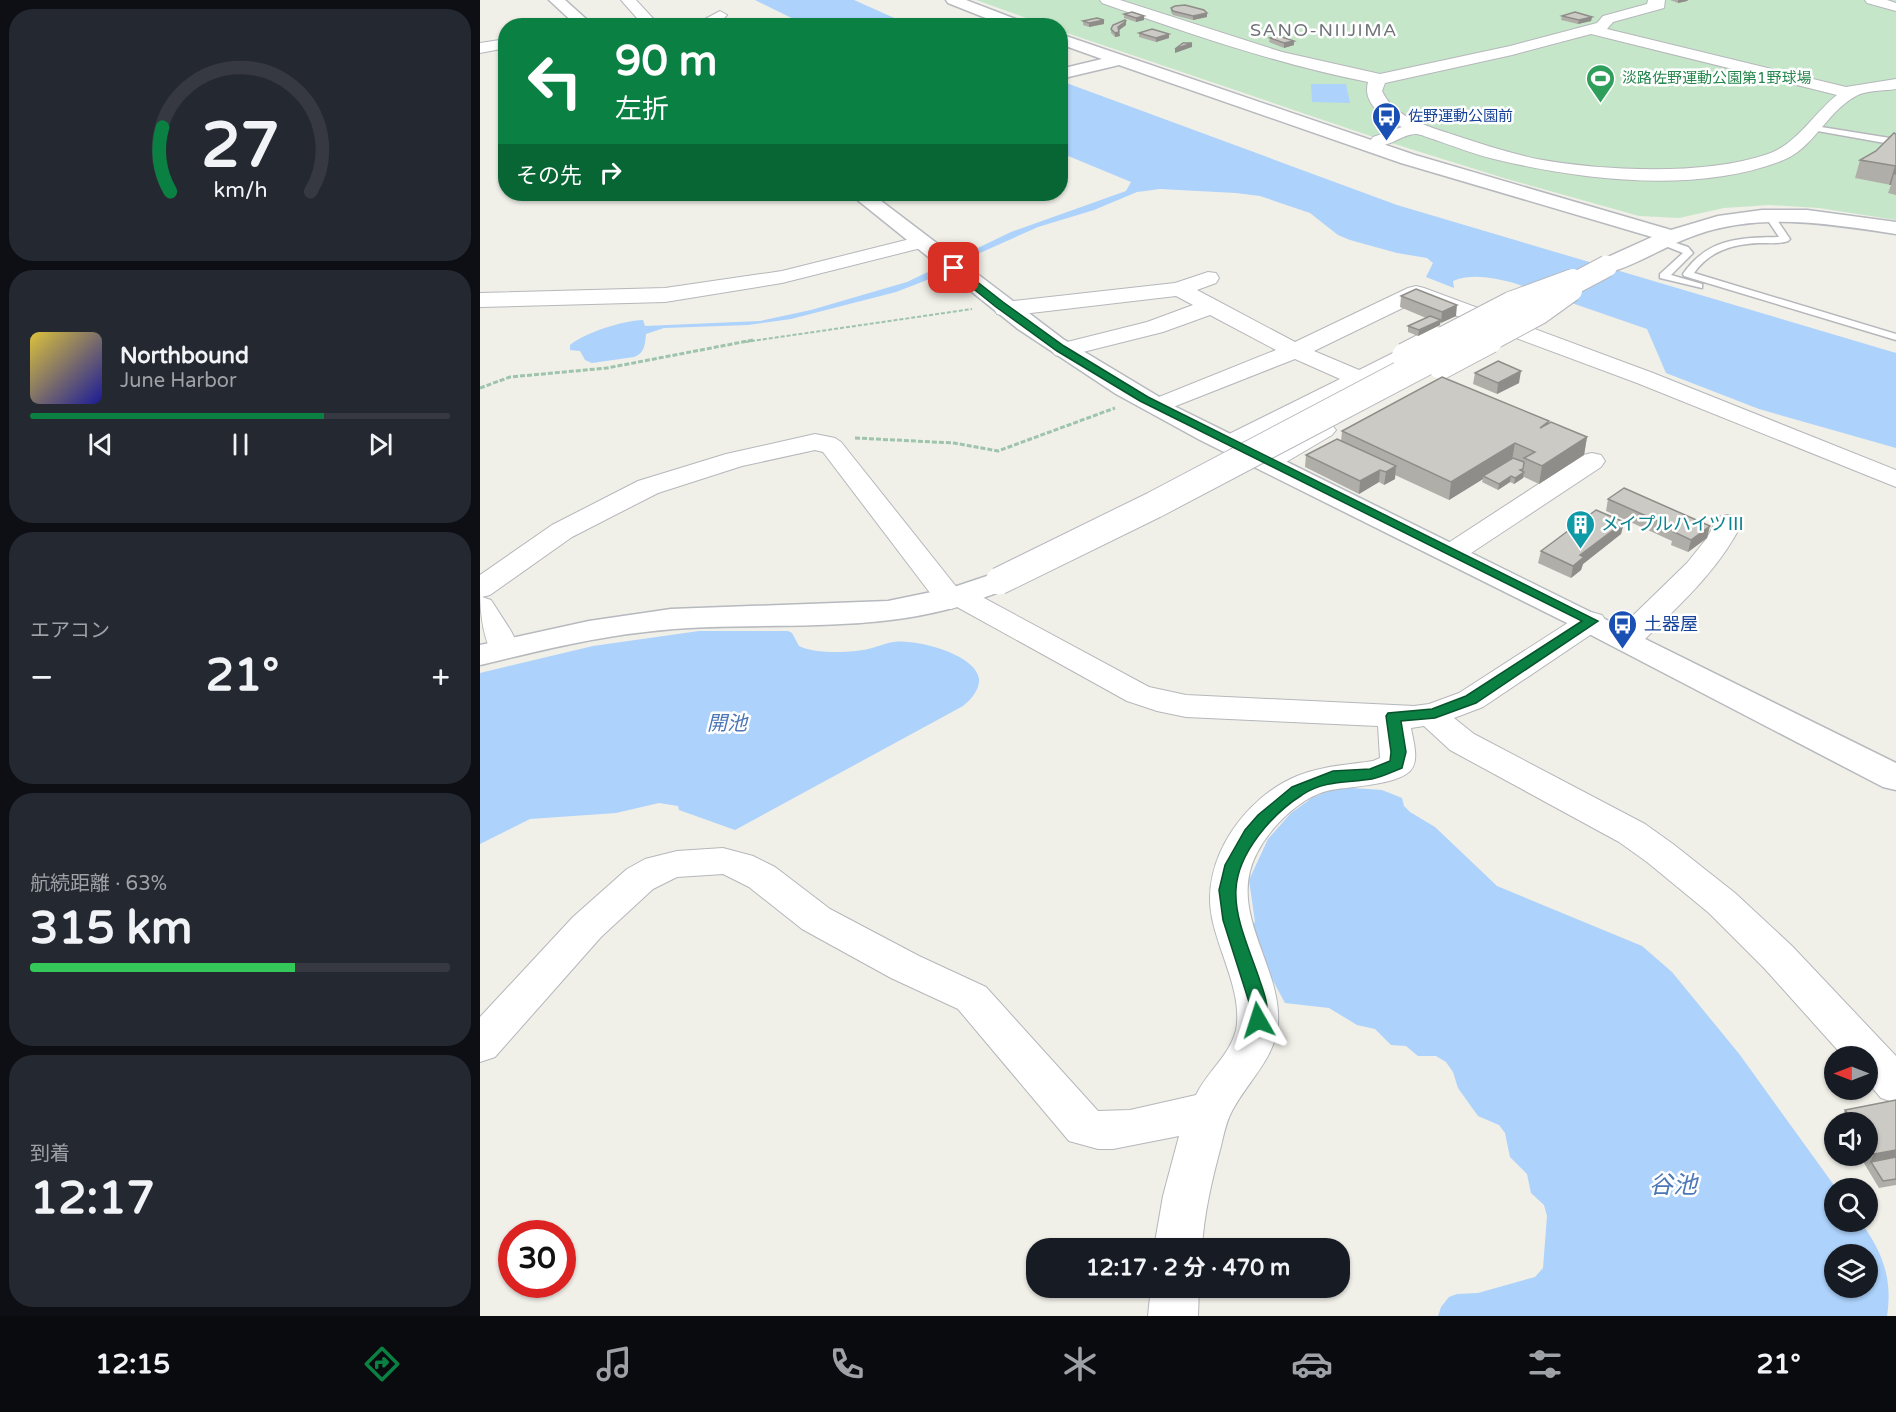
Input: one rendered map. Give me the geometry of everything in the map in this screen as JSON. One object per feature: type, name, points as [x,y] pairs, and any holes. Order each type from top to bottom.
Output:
[{"type":"street","points":[[556,0],[577,18]]},
{"type":"street","points":[[628,0],[645,18]]},
{"type":"street","points":[[953,0],[1000,18]]},
{"type":"street","points":[[1107,0],[1330,70],[1380,79],[1602,26],[1608,19],[1659,5],[1653,3],[1658,0]]},
{"type":"street","points":[[1872,0],[1896,7]]},
{"type":"street","points":[[1603,6],[1626,13]]},
{"type":"street","points":[[716,18],[720,15]]},
{"type":"street","points":[[1590,29],[1849,93],[1896,84]]},
{"type":"street","points":[[1521,33],[1548,40]]},
{"type":"street","points":[[1068,42],[1408,159],[1666,239]]},
{"type":"street","points":[[480,48],[498,45]]},
{"type":"street","points":[[1430,54],[1454,62]]},
{"type":"street","points":[[1068,72],[1119,60]]},
{"type":"street","points":[[1380,79],[1376,82],[1374,91],[1378,104],[1394,116],[1423,131],[1507,157],[1589,171],[1683,174],[1730,169],[1759,162],[1791,149],[1815,128],[1828,110],[1849,93]]},
{"type":"street","points":[[1379,141],[1423,131]]},
{"type":"street","points":[[1423,131],[1424,139],[1524,172],[1589,188],[1694,187]]},
{"type":"street","points":[[1759,162],[1780,170]]},
{"type":"street","points":[[869,201],[1002,307],[1063,350],[1151,403],[1627,639],[1896,778]]},
{"type":"street","points":[[480,606],[496,631],[492,652],[575,632],[652,620],[726,616],[873,614],[956,598],[999,581],[1154,505],[1607,266],[1666,239],[1719,221],[1770,216],[1820,218],[1896,228]]},
{"type":"street","points":[[480,300],[665,295],[782,278],[922,242]]},
{"type":"street","points":[[1230,444],[1510,302],[1607,266]]},
{"type":"street","points":[[1267,462],[1540,314],[1607,266]]},
{"type":"street","points":[[1002,307],[1179,289],[1208,278]]},
{"type":"street","points":[[1179,289],[1295,351],[1360,379]]},
{"type":"street","points":[[1151,403],[1295,351],[1416,293],[1645,378],[1896,479]]},
{"type":"street","points":[[1063,350],[1155,327],[1210,307]]},
{"type":"street","points":[[480,589],[562,531],[648,487],[672,478],[804,443],[826,443],[832,447],[956,598],[1126,688],[1157,701],[1186,706],[1414,717],[1435,713],[1471,700],[1591,621]]},
{"type":"street","points":[[1452,554],[1592,461]]},
{"type":"street","points":[[1627,639],[1677,591],[1722,537],[1728,523]]},
{"type":"street","points":[[1435,713],[1437,721],[1462,742],[1632,833],[1722,903],[1778,957],[1896,1085]]},
{"type":"street","points":[[1179,1238],[1181,1208],[1210,1110],[1252,1045],[1258,1020],[1258,1002],[1230,912],[1227,890],[1233,865],[1245,843],[1263,819],[1297,790],[1333,776],[1372,774],[1396,764],[1398,752],[1394,716]]},
{"type":"street","points":[[480,1045],[587,927],[640,879],[658,869],[677,864],[723,861],[740,866],[762,877],[816,919],[905,967],[972,998],[1085,1128],[1096,1131],[1114,1131],[1210,1110]]},
{"type":"street","points":[[1173,1316],[1174,1298]]},
{"type":"lane","points":[[1815,128],[1896,142]]},
{"type":"lane","points":[[1770,216],[1785,239],[1728,243],[1711,250],[1688,274],[1896,337]]},
{"type":"lane","points":[[1666,239],[1688,253],[1664,276],[1896,345]]},
{"type":"path","points":[[480,388],[510,377],[607,368],[779,335],[1002,307]]},
{"type":"path","points":[[826,443],[869,437],[954,443],[998,451],[1151,403]]},
{"type":"green space","points":[[976,0],[1896,0],[1896,220],[1819,208],[1769,205],[1724,208],[1679,218],[1639,216],[1507,179],[1388,142],[1068,33],[1068,18],[1026,18]]},
{"type":"water","points":[[755,0],[854,0],[894,18],[792,18]]},
{"type":"water","points":[[1068,84],[1397,205],[1896,353],[1896,448],[1759,409],[1666,373],[1647,329],[1499,279],[1467,277],[1453,281],[1454,288],[1426,277],[1433,263],[1427,258],[1397,253],[1350,240],[1338,235],[1310,213],[1260,196],[1236,193],[1160,189],[1137,192],[1094,210],[1038,227],[927,280],[896,292],[791,319],[748,325],[664,328],[646,334],[642,351],[634,357],[592,363],[585,360],[580,351],[570,350],[570,345],[585,336],[634,321],[643,320],[645,326],[760,321],[811,310],[907,282],[1011,232],[1126,191],[1131,182],[1068,156]]},
{"type":"water","points":[[1311,84],[1346,84],[1350,103],[1312,102]]},
{"type":"water","name":"開池","points":[[699,631],[788,631],[792,633],[799,646],[823,652],[861,650],[894,642],[916,643],[943,650],[967,662],[975,670],[979,683],[974,694],[963,706],[735,830],[679,810],[678,806],[659,803],[616,813],[530,819],[480,844],[480,673],[593,646]]},
{"type":"water","name":"谷池","points":[[1338,787],[1382,790],[1402,798],[1404,806],[1410,812],[1435,827],[1497,886],[1642,946],[1672,972],[1740,1055],[1829,1178],[1824,1178],[1824,1232],[1868,1232],[1875,1244],[1824,1244],[1824,1298],[1878,1298],[1878,1250],[1887,1277],[1887,1316],[1438,1316],[1441,1307],[1449,1297],[1457,1294],[1478,1293],[1535,1277],[1543,1268],[1547,1216],[1544,1205],[1531,1193],[1527,1174],[1510,1157],[1505,1133],[1499,1125],[1478,1116],[1458,1088],[1453,1072],[1446,1062],[1436,1056],[1418,1056],[1406,1046],[1391,1045],[1375,1029],[1357,1025],[1329,1008],[1285,1003],[1255,947],[1251,926],[1255,922],[1249,880],[1268,839],[1291,813],[1312,798]]},
{"type":"building","points":[[1185,5],[1207,13],[1193,16],[1173,11],[1171,8]]},
{"type":"building","points":[[1132,12],[1144,16],[1136,18],[1124,14]]},
{"type":"building","points":[[1575,12],[1592,17],[1579,20],[1562,16]]},
{"type":"building","points":[[1097,18],[1104,20],[1089,23],[1083,21]]},
{"type":"building","points":[[1125,20],[1118,27],[1119,32],[1115,33],[1111,29],[1113,25]]},
{"type":"building","points":[[1152,29],[1169,34],[1156,38],[1139,33]]},
{"type":"building","points":[[1279,36],[1294,41],[1284,43],[1270,38]]},
{"type":"building","points":[[1183,43],[1192,43],[1175,49]]},
{"type":"building","points":[[1894,133],[1896,134],[1896,166],[1860,160],[1876,151]]},
{"type":"building","points":[[1416,289],[1457,305],[1442,312],[1401,296]]},
{"type":"building","points":[[1430,316],[1441,320],[1419,330],[1408,326]]},
{"type":"building","points":[[1498,361],[1521,371],[1498,383],[1475,373]]},
{"type":"building","points":[[1442,377],[1549,421],[1540,428],[1551,422],[1587,437],[1542,466],[1524,458],[1535,452],[1515,443],[1451,482],[1342,431]]},
{"type":"building","points":[[1337,439],[1396,466],[1386,472],[1380,470],[1360,481],[1306,455]]},
{"type":"building","points":[[1513,458],[1524,462],[1523,469],[1520,470],[1524,472],[1515,478],[1511,476],[1499,484],[1483,476]]},
{"type":"building","points":[[1624,488],[1710,526],[1691,540],[1674,532],[1678,530],[1608,499]]},
{"type":"building","points":[[1596,510],[1624,522],[1580,555],[1584,557],[1573,566],[1541,551]]},
{"type":"building","points":[[1896,1100],[1896,1150],[1878,1153],[1878,1112],[1846,1112],[1845,1110]]},
{"type":"building","points":[[1896,1157],[1896,1179],[1883,1181],[1874,1166],[1878,1166],[1878,1161]]},
{"type":"place","name":"淡路佐野運動公園第1野球場","points":[[1601,104]]},
{"type":"place","name":"佐野運動公園前","points":[[1387,142]]},
{"type":"place","name":"メイプルハイツⅢ","points":[[1580,550]]},
{"type":"place","name":"土器屋","points":[[1623,650]]},
{"type":"district","name":"SANO-NIIJIMA","points":[[1324,30]]},
{"type":"route","points":[[954,268],[1061,349],[1144,399],[1331,494],[1591,621],[1471,700],[1435,713],[1414,717],[1394,716],[1398,752],[1396,764],[1386,771],[1333,776],[1315,782],[1297,790],[1263,819],[1239,852],[1233,865],[1227,890],[1232,920],[1258,1002],[1258,1020]]}]
